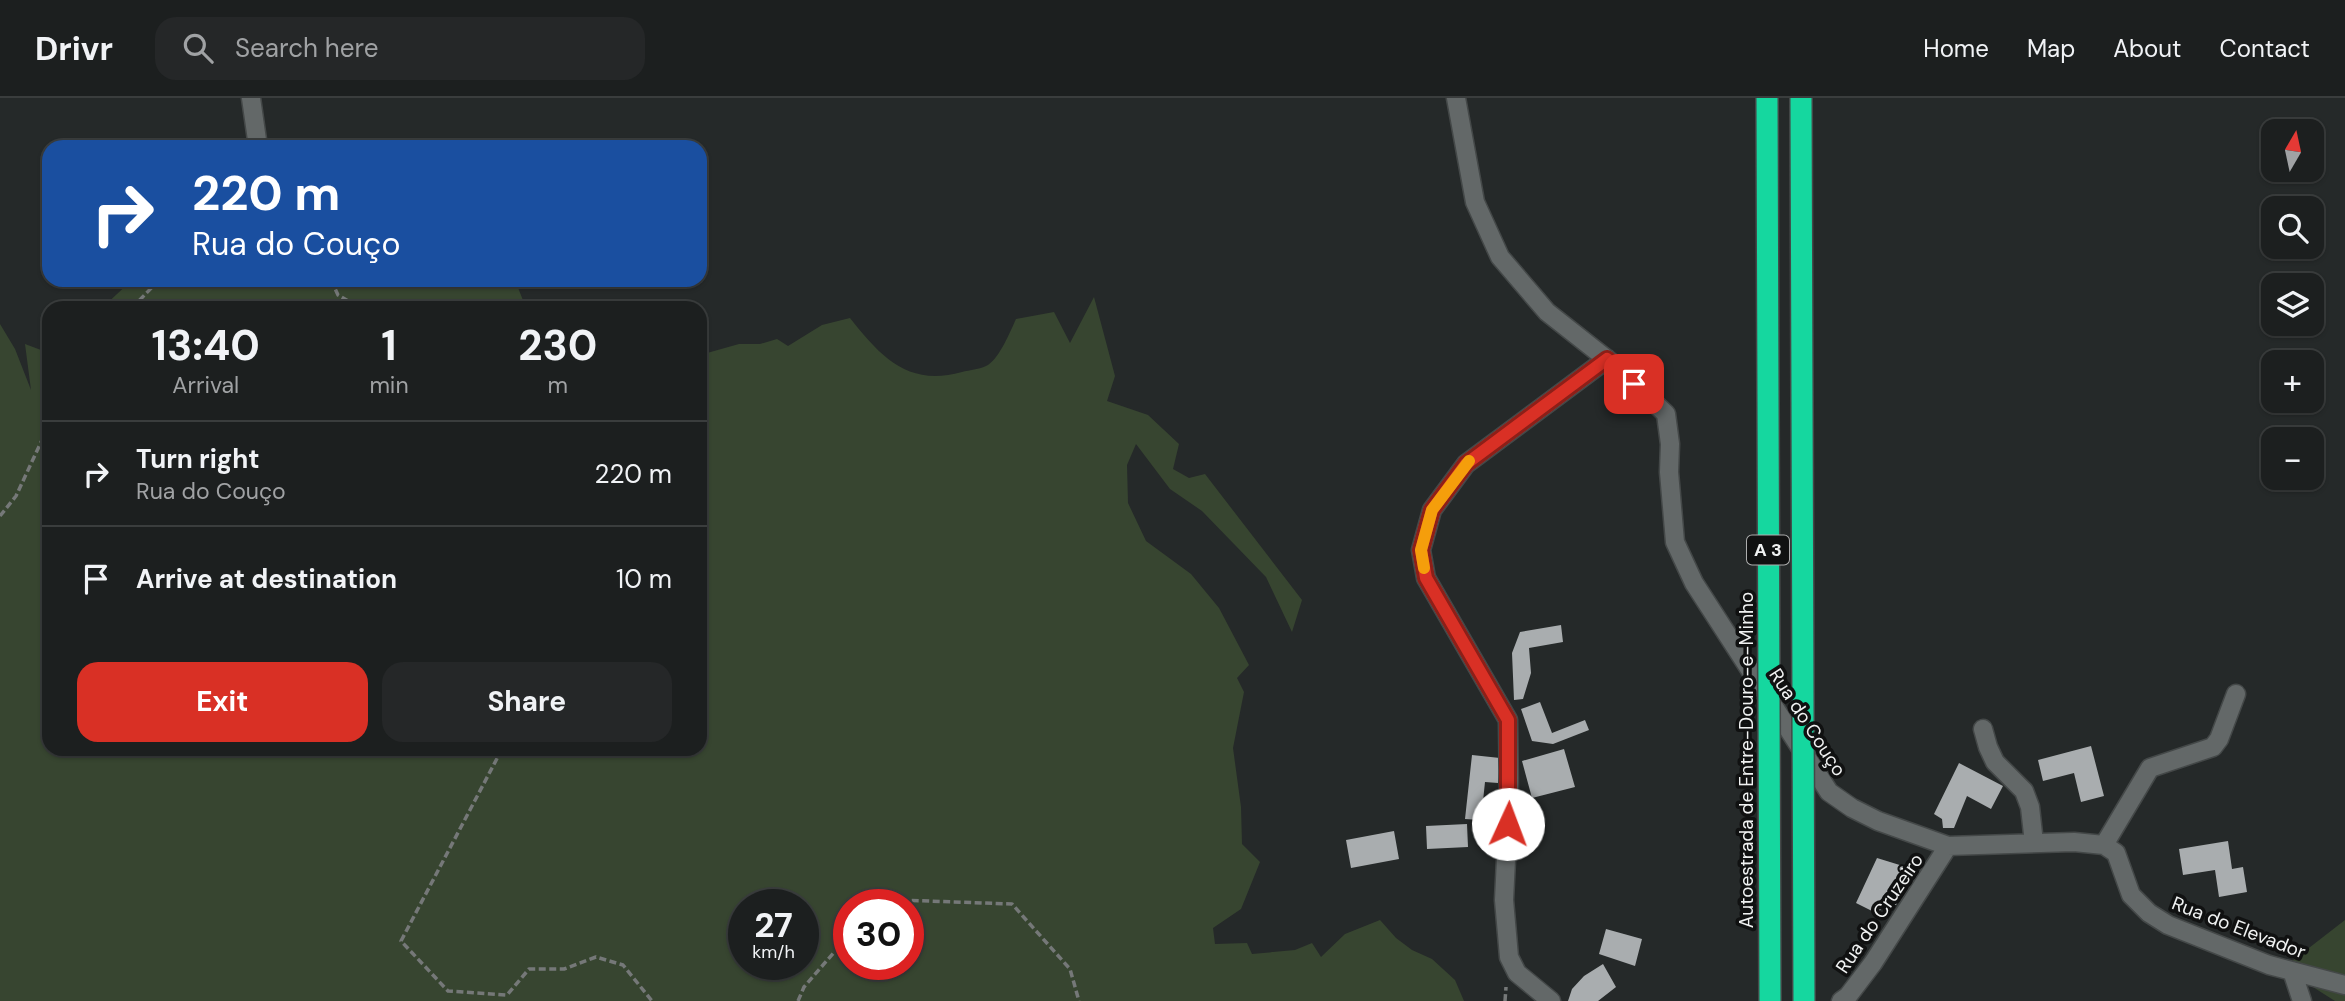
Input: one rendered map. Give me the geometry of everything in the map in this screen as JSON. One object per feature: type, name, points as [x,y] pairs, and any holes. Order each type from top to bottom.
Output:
[{"type":"highway","name":"Autoestrada de Entre-Douro-e-Minho","points":[[1767,98],[1770,1001]]},
{"type":"highway","name":"A 3","points":[[1801,98],[1804,1001]]},
{"type":"street","points":[[251,98],[257,140]]},
{"type":"street","name":"Rua do Couço","points":[[1456,98],[1475,202],[1500,257],[1547,312],[1607,359],[1666,414],[1675,542],[1681,556],[1711,611],[1829,792],[1878,821],[1948,846]]},
{"type":"street","points":[[1551,1001],[1517,973],[1509,957],[1504,900],[1509,799],[1508,720],[1426,578],[1421,550],[1432,510],[1466,464],[1607,359]]},
{"type":"street","points":[[1948,846],[2090,842],[2104,845],[2150,768],[2213,747],[2219,739],[2236,694]]},
{"type":"street","points":[[1983,729],[1996,762],[2024,791],[2030,807],[2034,843]]},
{"type":"street","name":"Rua do Elevador","points":[[2104,845],[2116,853],[2131,895],[2149,913],[2168,925],[2269,965],[2345,985]]},
{"type":"street","name":"Rua do Cruzeiro","points":[[1841,1001],[1873,964],[1948,846]]},
{"type":"street","points":[[2291,971],[2302,1001]]},
{"type":"path","points":[[139,301],[152,287]]},
{"type":"path","points":[[334,287],[338,295],[348,301]]},
{"type":"path","points":[[0,516],[16,496],[42,440]]},
{"type":"path","points":[[498,756],[401,941],[449,991],[507,995],[529,969],[564,969],[596,957],[623,965],[652,1001]]},
{"type":"path","points":[[924,901],[1012,904],[1070,969],[1079,1001]]},
{"type":"path","points":[[798,1001],[804,987],[833,953]]},
{"type":"green space","points":[[124,287],[518,287],[523,301],[110,301]]},
{"type":"green space","points":[[1094,297],[1115,376],[1107,401],[1148,415],[1179,444],[1173,469],[1189,478],[1205,474],[1302,600],[1292,632],[1266,577],[1202,511],[1170,489],[1136,444],[1127,465],[1128,503],[1146,541],[1191,574],[1219,608],[1249,665],[1237,678],[1244,692],[1233,748],[1241,807],[1242,844],[1260,862],[1241,909],[1213,928],[1215,944],[1247,943],[1252,954],[1295,950],[1312,943],[1321,957],[1345,934],[1380,920],[1396,938],[1412,950],[1432,959],[1455,980],[1464,1001],[0,1001],[0,324],[15,349],[31,390],[25,344],[42,350],[42,756],[707,756],[707,353],[739,344],[760,344],[777,339],[788,346],[822,325],[850,318],[873,345],[897,365],[911,372],[943,376],[988,365],[1001,350],[1016,319],[1054,312],[1070,343]]},
{"type":"green space","points":[[2345,920],[2345,1001],[2335,1001],[2283,968]]},
{"type":"building","points":[[1561,625],[1563,642],[1529,648],[1531,673],[1523,699],[1514,700],[1512,653],[1520,632]]},
{"type":"building","points":[[1540,702],[1552,733],[1585,720],[1589,730],[1553,744],[1532,741],[1521,709]]},
{"type":"building","points":[[2091,746],[2104,796],[2081,802],[2074,773],[2043,781],[2038,760]]},
{"type":"building","points":[[1564,749],[1575,787],[1532,798],[1522,761]]},
{"type":"building","points":[[1472,755],[1500,758],[1498,783],[1485,782],[1481,820],[1465,819]]},
{"type":"building","points":[[1959,763],[2003,786],[1991,809],[1967,796],[1954,828],[1943,828],[1942,819],[1934,814]]},
{"type":"building","points":[[1467,824],[1468,847],[1427,849],[1426,826]]},
{"type":"building","points":[[1394,831],[1399,859],[1351,868],[1346,840]]},
{"type":"building","points":[[2228,841],[2232,869],[2243,867],[2247,892],[2219,897],[2215,870],[2183,875],[2179,849]]},
{"type":"building","points":[[1877,858],[1916,870],[1896,905],[1885,902],[1878,914],[1856,903]]},
{"type":"building","points":[[1606,929],[1642,939],[1635,966],[1599,954]]},
{"type":"building","points":[[1603,964],[1616,987],[1598,1001],[1568,1001],[1572,989],[1584,976]]},
{"type":"slow traffic","points":[[1424,568],[1421,550],[1432,510],[1469,461]]},
{"type":"route","points":[[1508,824],[1508,720],[1426,578],[1421,550],[1432,510],[1466,464],[1607,359],[1634,384]]}]
